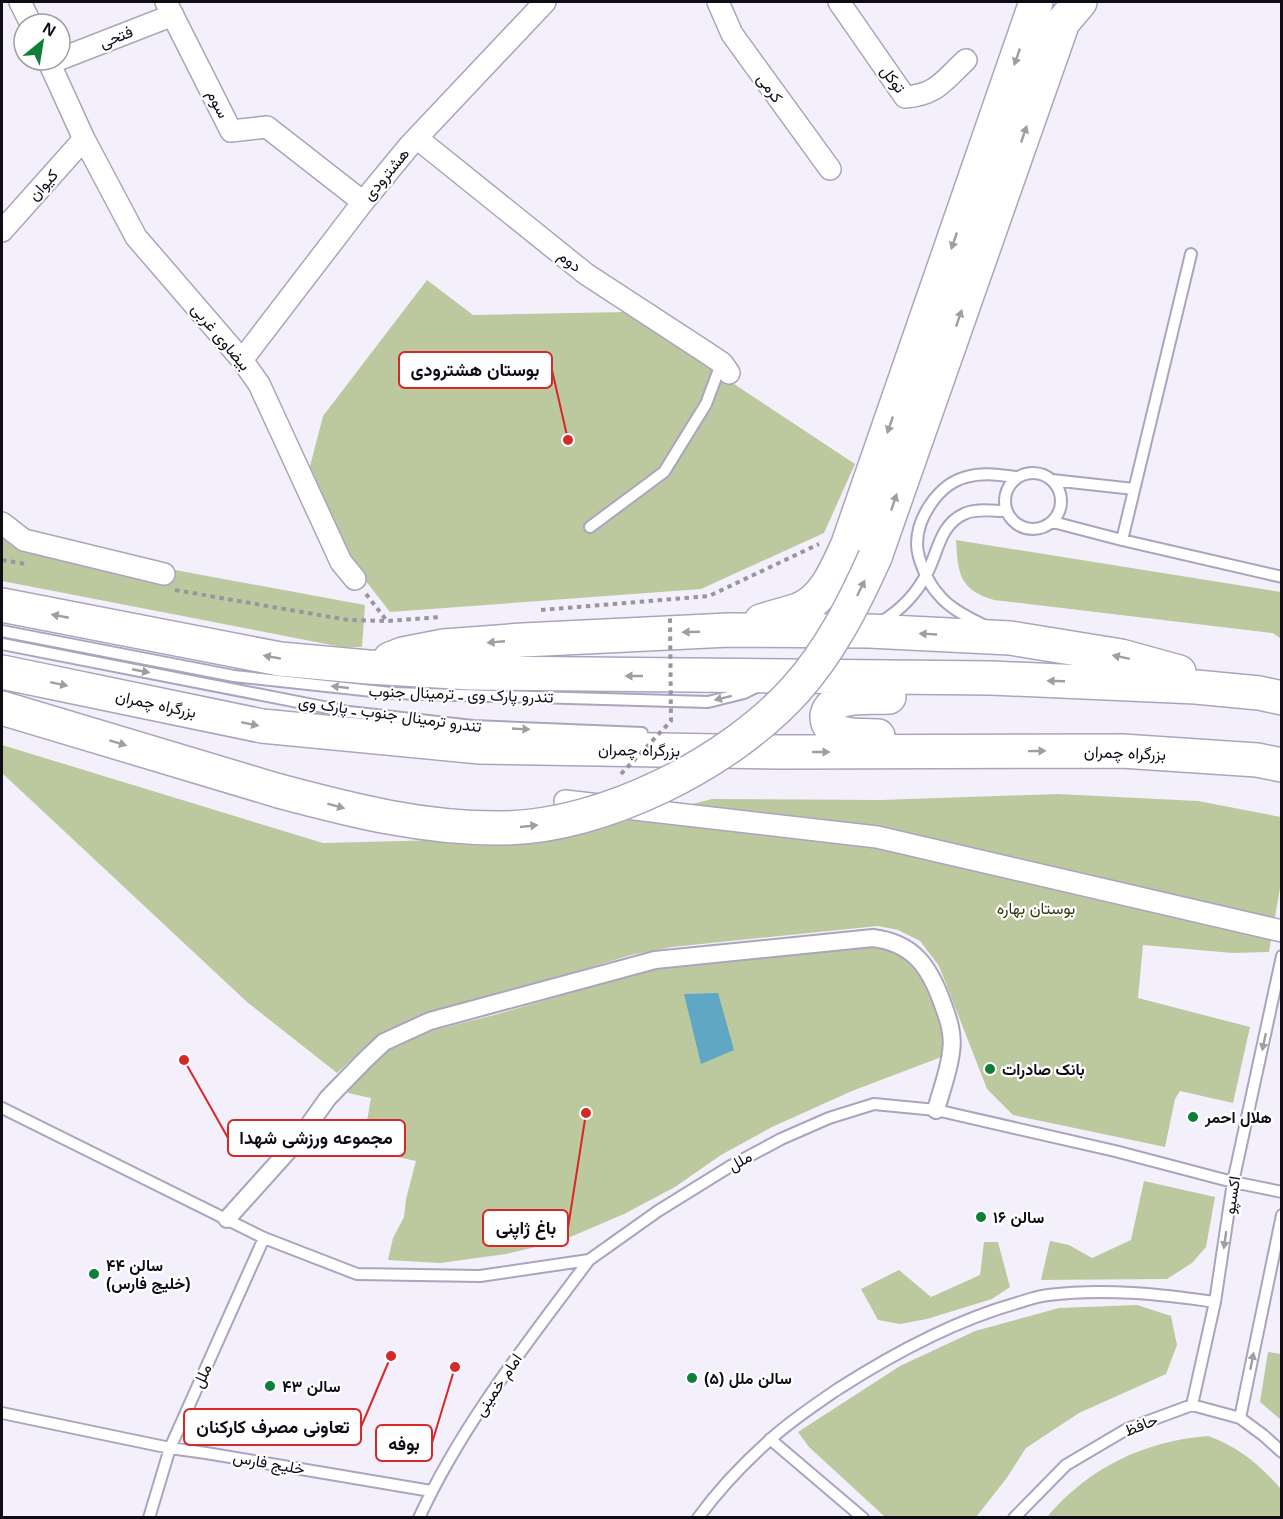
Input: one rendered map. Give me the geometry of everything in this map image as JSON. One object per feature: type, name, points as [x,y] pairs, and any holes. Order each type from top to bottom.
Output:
[{"type":"highway","points":[[729,630],[800,609],[826,586],[836,569],[855,527],[1036,2]]},
{"type":"highway","points":[[2,708],[279,791],[386,818],[464,828],[506,828],[547,824],[583,816],[637,797],[714,757],[783,703],[816,664],[851,607],[874,557],[1063,22],[1080,2]]},
{"type":"highway","points":[[2,605],[280,659],[368,667],[471,674],[991,678],[1141,684],[1270,695]]},
{"type":"highway","points":[[368,667],[403,654],[444,646],[523,640],[729,630],[869,631],[1010,638],[1120,656],[1270,695]]},
{"type":"highway","name":"بزرگراه چمران","points":[[2,672],[262,726],[480,747],[782,752],[1122,751],[1257,760],[1281,765]]},
{"type":"highway","points":[[991,678],[897,696],[846,699],[831,707],[827,713],[828,723],[834,731],[843,734],[898,737],[1000,752]]},
{"type":"street","name":"هشترودی","points":[[242,360],[363,202],[545,2]]},
{"type":"street","name":"کرمی","points":[[718,2],[732,34],[830,169]]},
{"type":"street","name":"توکل","points":[[839,2],[905,97],[920,96],[931,92],[966,60]]},
{"type":"street","name":"فتحی","points":[[72,53],[169,8]]},
{"type":"street","name":"سوم","points":[[169,8],[231,130],[267,127],[363,202]]},
{"type":"street","name":"بیضاوی غربی","points":[[58,72],[84,139],[142,246],[242,360],[259,384],[341,562],[355,579]]},
{"type":"street","name":"کیوان","points":[[2,231],[84,139]]},
{"type":"street","name":"دوم","points":[[418,139],[586,274],[725,368]]},
{"type":"street","points":[[4,525],[24,540],[169,582]]},
{"type":"street","points":[[566,801],[877,837],[1281,931]]},
{"type":"street","points":[[227,1219],[298,1140],[328,1098],[384,1042],[430,1021],[655,960],[873,938],[899,944],[928,970],[949,1018],[952,1036],[951,1052],[936,1110]]},
{"type":"lane","points":[[1122,540],[1191,254]]},
{"type":"lane","points":[[590,527],[664,472],[706,404],[725,368]]},
{"type":"lane","points":[[1010,638],[965,615],[939,596],[926,575],[917,546],[920,528],[932,501],[943,489],[965,477],[988,473],[1016,477],[1034,472],[1044,475],[1058,487],[1061,505],[1059,514],[1053,522],[1036,530],[1018,526],[1010,519],[1006,511],[1005,492],[1016,477]]},
{"type":"lane","points":[[1052,480],[1134,489]]},
{"type":"lane","points":[[869,631],[892,615],[908,599],[926,575],[938,545],[952,522],[965,513],[1006,511]]},
{"type":"lane","points":[[1053,522],[1281,577]]},
{"type":"lane","name":"تندرو پارک وی ـ ترمینال جنوب","points":[[2,631],[234,676],[391,693],[708,702],[744,693],[777,676]]},
{"type":"lane","name":"تندرو ترمینال جنوب ـ پارک وی","points":[[2,644],[349,712],[473,726],[654,734]]},
{"type":"lane","points":[[725,736],[755,740],[782,752]]},
{"type":"lane","name":"اکسپو","points":[[1192,1406],[1215,1302],[1233,1182],[1281,956]]},
{"type":"lane","name":"ملل","points":[[2,1108],[264,1238],[357,1274],[480,1276],[589,1260],[658,1211],[729,1167],[780,1140],[819,1123],[874,1104],[936,1110],[1281,1192]]},
{"type":"lane","points":[[1240,1418],[1281,1215]]},
{"type":"lane","name":"ملل","points":[[149,1518],[170,1448],[264,1238]]},
{"type":"lane","name":"امام خمینی","points":[[419,1518],[431,1491],[500,1380],[589,1260]]},
{"type":"lane","points":[[698,1518],[708,1504],[770,1439],[819,1402],[858,1377],[948,1327],[990,1310],[1046,1295],[1097,1291],[1166,1295],[1215,1302]]},
{"type":"lane","points":[[1192,1406],[1240,1418],[1281,1452]]},
{"type":"lane","name":"حافظ","points":[[1014,1518],[1066,1465],[1127,1429],[1192,1406]]},
{"type":"lane","name":"خلیج فارس","points":[[2,1413],[170,1448],[431,1491]]},
{"type":"lane","points":[[770,1439],[863,1518]]},
{"type":"path","points":[[536,610],[709,596],[855,527]]},
{"type":"path","points":[[2,560],[26,564]]},
{"type":"path","points":[[355,579],[387,621]]},
{"type":"path","points":[[169,582],[348,620],[387,621],[452,616]]},
{"type":"path","points":[[619,776],[671,721],[670,616]]},
{"type":"green space","points":[[427,280],[473,315],[625,312],[855,464],[824,533],[701,589],[390,612],[354,566],[308,474],[323,416]]},
{"type":"green space","points":[[2,538],[365,605],[362,647],[342,647],[2,581]]},
{"type":"green space","points":[[956,540],[1281,592],[1281,639],[1273,633],[994,600],[974,591],[963,579],[958,562]]},
{"type":"green space","name":"بوستان بهاره","points":[[2,745],[323,843],[562,837],[712,799],[880,800],[1057,794],[1198,801],[1281,817],[1281,882],[1269,952],[1232,953],[1143,945],[1138,998],[1250,1027],[1233,1103],[1180,1091],[1175,1099],[1165,1147],[1013,1115],[987,1089],[939,966],[920,941],[898,930],[878,926],[672,947],[631,955],[509,992],[427,1013],[376,1037],[337,1073],[247,1002],[2,773]]},
{"type":"green space","points":[[878,946],[896,948],[915,963],[943,1013],[944,1056],[852,1091],[772,1127],[721,1155],[675,1187],[624,1214],[561,1241],[506,1254],[440,1263],[388,1260],[393,1238],[404,1217],[406,1199],[416,1161],[369,1151],[365,1132],[371,1098],[348,1093],[352,1069],[399,1039],[498,1014],[662,966]]},
{"type":"green space","points":[[1144,1181],[1215,1197],[1206,1247],[1192,1263],[1167,1279],[1041,1280],[1050,1241],[1069,1245],[1092,1258],[1131,1240]]},
{"type":"green space","points":[[984,1242],[998,1242],[1010,1287],[992,1299],[927,1319],[900,1324],[878,1320],[861,1289],[899,1270],[931,1297],[980,1275]]},
{"type":"green space","points":[[1137,1305],[1171,1316],[1177,1345],[1166,1374],[1079,1413],[1026,1448],[1006,1479],[976,1517],[885,1517],[809,1447],[798,1432],[900,1366],[975,1331],[1059,1308]]},
{"type":"green space","points":[[1268,1352],[1281,1354],[1281,1420],[1260,1402]]},
{"type":"green space","points":[[1208,1436],[1230,1446],[1248,1458],[1281,1489],[1281,1517],[1047,1517],[1081,1484],[1120,1460],[1162,1444]]},
{"type":"water","points":[[718,993],[734,1050],[701,1064],[684,994]]},
{"type":"place","name":"بوستان هشترودی","points":[[568,440]]},
{"type":"place","name":"مجموعه ورزشی شهدا","points":[[184,1060]]},
{"type":"place","name":"بانک صادرات","points":[[990,1069]]},
{"type":"place","name":"باغ ژاپنی","points":[[586,1113]]},
{"type":"place","name":"هلال احمر","points":[[1193,1117]]},
{"type":"place","name":"سالن ۱۶","points":[[981,1217]]},
{"type":"place","name":"سالن ۴۴ (خلیج فارس)","points":[[94,1274]]},
{"type":"place","name":"تعاونی مصرف کارکنان","points":[[391,1356]]},
{"type":"place","name":"بوفه","points":[[455,1367]]},
{"type":"place","name":"(۵) سالن ملل","points":[[692,1378]]},
{"type":"place","name":"سالن ۴۳","points":[[270,1386]]}]
